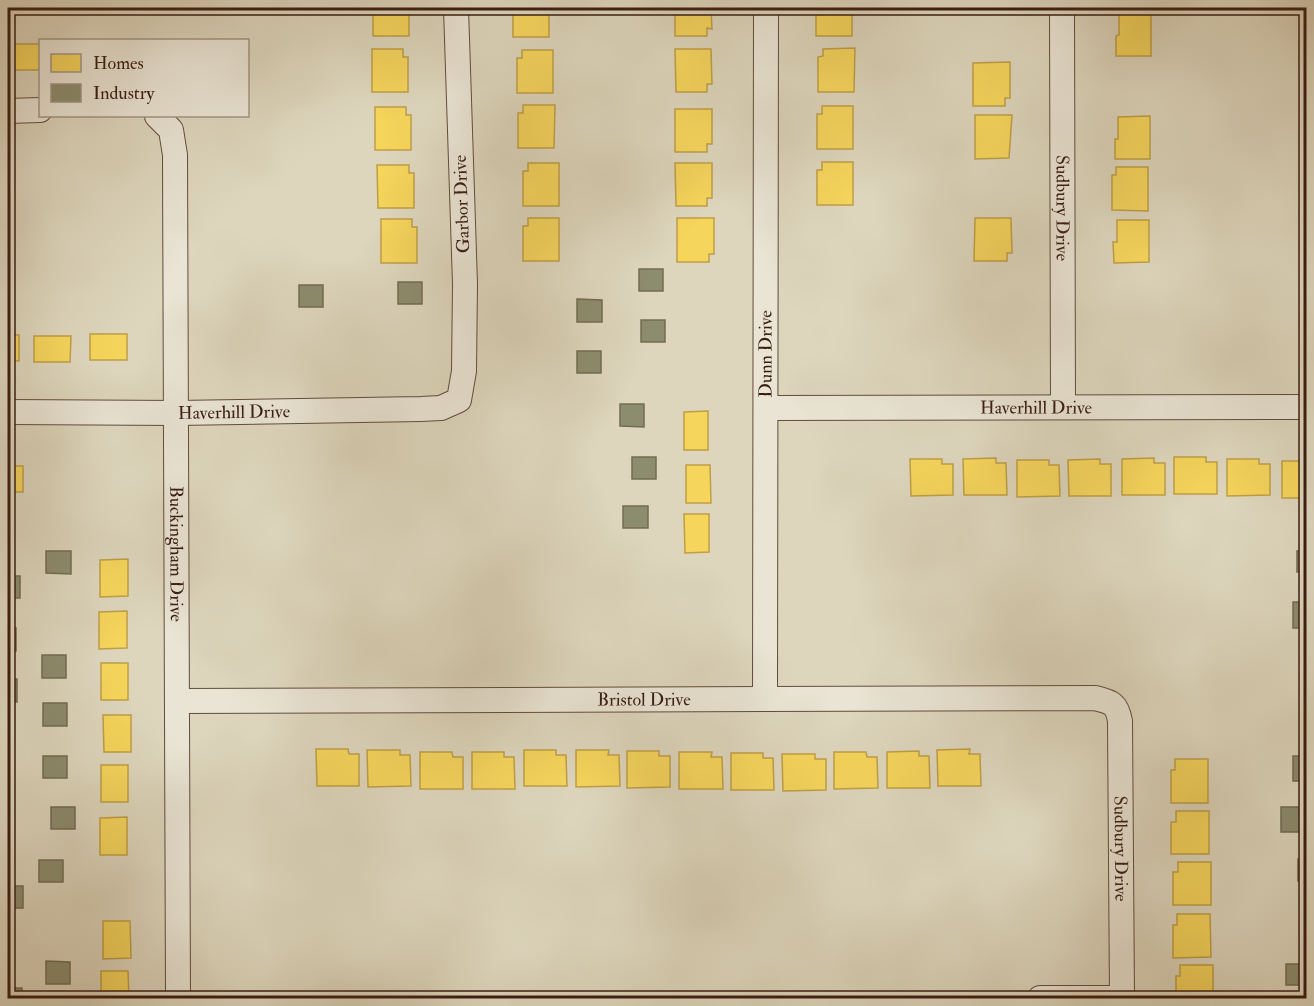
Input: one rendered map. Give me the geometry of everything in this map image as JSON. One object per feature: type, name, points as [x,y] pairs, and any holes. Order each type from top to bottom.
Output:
[{"type":"street","name":"Garbor Drive","points":[[456,8],[465,284],[464,370],[459,400]]},
{"type":"street","name":"Dunn Drive","points":[[765,699],[766,8]]},
{"type":"street","name":"Sudbury Drive","points":[[1062,8],[1063,407]]},
{"type":"street","points":[[8,111],[39,110]]},
{"type":"street","name":"Buckingham Drive","points":[[158,117],[171,130],[175,155],[178,999]]},
{"type":"street","name":"Haverhill Drive","points":[[8,412],[441,408],[459,400]]},
{"type":"street","name":"Haverhill Drive","points":[[765,408],[1306,407]]},
{"type":"street","name":"Bristol Drive","points":[[178,701],[1095,698],[1110,702]]},
{"type":"street","name":"Sudbury Drive","points":[[1110,702],[1118,710],[1120,721],[1122,999]]},
{"type":"street","points":[[1041,999],[1122,999]]},
{"type":"building: Homes","points":[[373,8],[409,8],[409,36],[373,36]]},
{"type":"building: Homes","points":[[513,8],[549,8],[549,37],[513,37]]},
{"type":"building: Homes","points":[[675,8],[711,8],[712,29],[707,28],[707,36],[675,36]]},
{"type":"building: Homes","points":[[816,8],[852,8],[852,36],[816,36]]},
{"type":"building: Homes","points":[[1119,13],[1151,13],[1151,56],[1116,56]]},
{"type":"building: Homes","points":[[8,44],[39,44],[39,70],[8,70]]},
{"type":"building: Homes","points":[[855,48],[854,92],[818,92],[818,57],[823,56],[823,49]]},
{"type":"building: Homes","points":[[372,49],[403,49],[403,57],[408,57],[408,92],[372,92]]},
{"type":"building: Homes","points":[[675,49],[711,49],[712,84],[707,84],[707,92],[676,92]]},
{"type":"building: Homes","points":[[522,50],[553,50],[553,93],[517,93],[517,58],[522,58]]},
{"type":"building: Homes","points":[[1010,62],[1010,98],[1005,98],[1005,106],[973,106],[973,63]]},
{"type":"building: Homes","points":[[523,105],[555,105],[554,148],[518,148],[518,113],[523,113]]},
{"type":"building: Homes","points":[[822,106],[853,106],[853,149],[817,149],[817,114],[822,114]]},
{"type":"building: Homes","points":[[375,107],[406,107],[406,115],[411,115],[411,150],[375,150]]},
{"type":"building: Homes","points":[[675,109],[712,109],[712,144],[707,144],[707,152],[675,152]]},
{"type":"building: Homes","points":[[975,115],[1012,115],[1009,158],[975,159]]},
{"type":"building: Homes","points":[[1150,116],[1150,159],[1115,159],[1118,117]]},
{"type":"building: Homes","points":[[822,162],[853,162],[853,205],[817,205],[817,170],[822,170]]},
{"type":"building: Homes","points":[[528,163],[559,163],[559,206],[523,206],[523,171],[528,171]]},
{"type":"building: Homes","points":[[675,163],[712,163],[712,198],[707,198],[707,206],[676,206]]},
{"type":"building: Homes","points":[[377,165],[409,165],[409,173],[414,173],[414,208],[378,208]]},
{"type":"building: Homes","points":[[1116,167],[1148,167],[1148,211],[1112,210],[1112,175],[1116,175]]},
{"type":"building: Homes","points":[[528,218],[559,218],[559,261],[523,261],[523,226],[528,226]]},
{"type":"building: Homes","points":[[677,218],[714,218],[714,254],[709,254],[709,262],[677,262]]},
{"type":"building: Homes","points":[[975,218],[1011,218],[1012,253],[1007,253],[1007,261],[974,261]]},
{"type":"building: Homes","points":[[381,219],[412,219],[412,227],[417,227],[417,263],[381,263]]},
{"type":"building: Homes","points":[[1117,220],[1149,220],[1149,262],[1114,263],[1113,242],[1117,242]]},
{"type":"building: Homes","points":[[90,334],[127,334],[127,360],[90,360]]},
{"type":"building: Homes","points":[[8,335],[19,335],[19,361],[8,360]]},
{"type":"building: Homes","points":[[34,336],[71,336],[70,362],[34,362]]},
{"type":"building: Homes","points":[[708,411],[708,450],[684,450],[684,412]]},
{"type":"building: Homes","points":[[1174,457],[1206,457],[1206,462],[1217,462],[1217,494],[1174,494]]},
{"type":"building: Homes","points":[[996,458],[996,463],[1006,463],[1007,495],[964,495],[963,459]]},
{"type":"building: Homes","points":[[1154,458],[1154,463],[1165,463],[1165,495],[1122,495],[1122,459]]},
{"type":"building: Homes","points":[[910,459],[942,459],[942,464],[953,464],[953,495],[911,496]]},
{"type":"building: Homes","points":[[1100,459],[1100,464],[1111,464],[1111,496],[1069,496],[1068,460]]},
{"type":"building: Homes","points":[[1227,459],[1259,459],[1259,464],[1270,464],[1270,495],[1227,496]]},
{"type":"building: Homes","points":[[1017,460],[1049,460],[1049,465],[1059,465],[1060,496],[1017,497]]},
{"type":"building: Homes","points":[[1282,461],[1306,461],[1306,498],[1282,498]]},
{"type":"building: Homes","points":[[686,465],[710,465],[711,503],[686,503]]},
{"type":"building: Homes","points":[[8,466],[23,466],[23,492],[8,492]]},
{"type":"building: Homes","points":[[684,514],[709,514],[709,552],[685,553]]},
{"type":"building: Homes","points":[[128,559],[128,596],[100,597],[100,560]]},
{"type":"building: Homes","points":[[127,611],[127,648],[99,649],[99,612]]},
{"type":"building: Homes","points":[[101,663],[128,663],[128,700],[101,700]]},
{"type":"building: Homes","points":[[103,715],[131,715],[131,752],[104,752]]},
{"type":"building: Homes","points":[[316,749],[348,749],[349,754],[359,754],[359,786],[317,786]]},
{"type":"building: Homes","points":[[970,749],[969,754],[980,754],[981,786],[938,786],[937,750]]},
{"type":"building: Homes","points":[[367,750],[400,750],[400,755],[410,755],[411,786],[368,787]]},
{"type":"building: Homes","points":[[524,750],[556,750],[556,755],[566,755],[567,786],[524,786]]},
{"type":"building: Homes","points":[[576,750],[609,750],[608,755],[619,755],[620,786],[576,787]]},
{"type":"building: Homes","points":[[627,751],[659,751],[659,756],[670,756],[670,787],[627,788]]},
{"type":"building: Homes","points":[[919,751],[919,756],[929,756],[930,788],[887,788],[887,752]]},
{"type":"building: Homes","points":[[420,752],[452,752],[453,757],[463,757],[463,789],[420,789]]},
{"type":"building: Homes","points":[[472,752],[504,752],[504,757],[514,757],[515,789],[472,789]]},
{"type":"building: Homes","points":[[679,752],[712,752],[711,757],[722,757],[723,789],[679,789]]},
{"type":"building: Homes","points":[[834,752],[866,752],[867,757],[877,757],[878,788],[834,789]]},
{"type":"building: Homes","points":[[731,753],[763,753],[763,758],[773,758],[774,790],[731,790]]},
{"type":"building: Homes","points":[[782,754],[815,754],[815,759],[826,759],[826,790],[783,791]]},
{"type":"building: Homes","points":[[1175,759],[1208,759],[1208,803],[1171,803],[1171,770],[1175,770]]},
{"type":"building: Homes","points":[[101,765],[128,765],[128,802],[101,802]]},
{"type":"building: Homes","points":[[1176,811],[1209,811],[1209,854],[1171,854],[1171,822],[1176,822]]},
{"type":"building: Homes","points":[[127,817],[127,855],[100,855],[100,818]]},
{"type":"building: Homes","points":[[1178,862],[1211,862],[1211,905],[1173,905],[1173,872],[1178,872]]},
{"type":"building: Homes","points":[[1177,914],[1210,914],[1211,957],[1173,958],[1173,925],[1177,925]]},
{"type":"building: Homes","points":[[103,921],[130,921],[131,958],[103,959]]},
{"type":"building: Homes","points":[[1180,965],[1213,965],[1213,998],[1176,998],[1176,976],[1180,976]]},
{"type":"building: Homes","points":[[101,971],[128,971],[129,998],[101,998]]},
{"type":"building: Industry","points":[[639,269],[663,269],[663,291],[639,291]]},
{"type":"building: Industry","points":[[398,282],[422,282],[422,304],[398,304]]},
{"type":"building: Industry","points":[[299,285],[323,285],[323,307],[299,307]]},
{"type":"building: Industry","points":[[577,299],[602,300],[602,322],[577,322]]},
{"type":"building: Industry","points":[[641,320],[665,320],[665,342],[641,342]]},
{"type":"building: Industry","points":[[577,351],[601,351],[601,373],[577,373]]},
{"type":"building: Industry","points":[[620,404],[644,404],[644,427],[620,426]]},
{"type":"building: Industry","points":[[632,457],[656,457],[656,479],[632,479]]},
{"type":"building: Industry","points":[[623,506],[648,506],[648,528],[623,528]]},
{"type":"building: Industry","points":[[46,551],[71,551],[71,574],[46,573]]},
{"type":"building: Industry","points":[[1297,551],[1306,551],[1306,572],[1297,572]]},
{"type":"building: Industry","points":[[8,576],[20,576],[20,598],[8,598]]},
{"type":"building: Industry","points":[[1293,602],[1306,602],[1306,628],[1293,628]]},
{"type":"building: Industry","points":[[8,628],[16,628],[16,651],[8,651]]},
{"type":"building: Industry","points":[[42,655],[66,655],[66,678],[42,678]]},
{"type":"building: Industry","points":[[8,679],[17,679],[17,702],[8,702]]},
{"type":"building: Industry","points":[[43,703],[67,703],[67,726],[43,726]]},
{"type":"building: Industry","points":[[43,756],[67,756],[67,778],[43,778]]},
{"type":"building: Industry","points":[[1293,756],[1306,756],[1306,781],[1293,781]]},
{"type":"building: Industry","points":[[51,807],[75,807],[75,829],[51,829]]},
{"type":"building: Industry","points":[[1281,807],[1306,807],[1306,832],[1281,832]]},
{"type":"building: Industry","points":[[1298,859],[1306,859],[1306,881],[1298,881]]},
{"type":"building: Industry","points":[[39,860],[63,860],[63,882],[39,882]]},
{"type":"building: Industry","points":[[8,886],[23,886],[23,908],[8,908]]},
{"type":"building: Industry","points":[[46,961],[70,962],[70,984],[46,984]]},
{"type":"building: Industry","points":[[1286,964],[1306,964],[1306,985],[1286,985]]},
{"type":"building: Industry","points":[[8,988],[22,988],[22,998],[8,998]]}]
